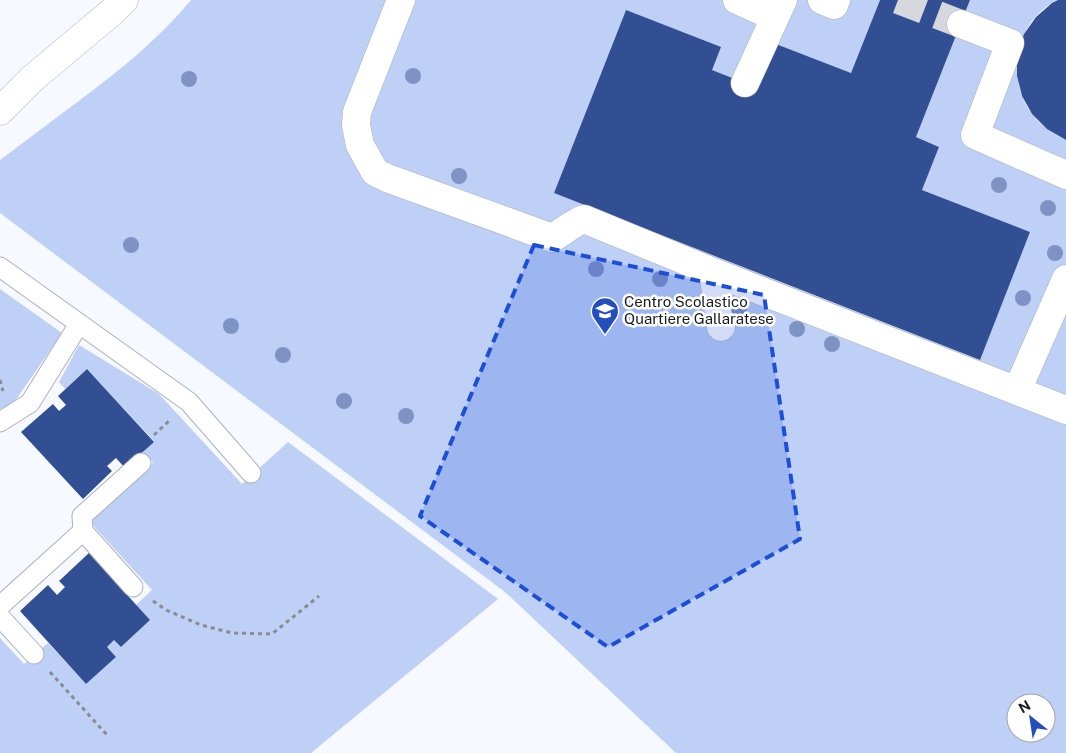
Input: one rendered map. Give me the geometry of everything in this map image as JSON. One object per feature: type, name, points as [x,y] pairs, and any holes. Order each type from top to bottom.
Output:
[{"type":"street","points":[[0,111],[33,78],[124,0]]},
{"type":"street","points":[[401,0],[357,112],[356,125],[360,145],[375,172],[552,238],[584,218],[713,272],[1066,410]]},
{"type":"street","points":[[737,0],[779,9],[745,83]]},
{"type":"street","points":[[822,0],[834,4],[836,0]]},
{"type":"street","points":[[961,24],[1010,43],[976,135],[1066,175]]},
{"type":"street","points":[[0,92],[33,78]]},
{"type":"street","points":[[713,272],[721,328]]},
{"type":"street","points":[[1018,391],[1066,279]]},
{"type":"lane","points":[[0,267],[189,402],[251,474]]},
{"type":"lane","points":[[0,422],[30,402],[79,324]]},
{"type":"lane","points":[[133,587],[83,531],[82,516],[141,464]]},
{"type":"lane","points":[[0,606],[83,531]]},
{"type":"lane","points":[[0,616],[34,654]]},
{"type":"path","points":[[133,587],[166,610],[201,625],[232,633],[272,634],[319,596]]},
{"type":"path","points":[[34,654],[106,735]]},
{"type":"highlighted area","points":[[534,245],[764,295],[800,539],[608,647],[420,516]]},
{"type":"shaded area","name":"Centro Scolastico Quartiere Gallaratese","points":[[191,0],[880,0],[851,73],[776,44],[758,88],[712,70],[626,10],[554,193],[979,360],[1030,232],[922,190],[939,147],[916,137],[970,0],[1058,0],[1043,9],[1032,21],[1024,35],[1019,51],[1017,68],[1024,100],[1032,114],[1043,126],[1066,140],[1066,753],[676,753],[505,592],[0,213],[0,160],[95,89],[166,28]]},
{"type":"shaded area","points":[[0,289],[62,333],[13,404],[0,409]]},
{"type":"shaded area","points":[[79,345],[159,394],[242,484],[288,442],[498,599],[311,753],[0,753],[0,638],[24,664],[48,643],[86,684],[116,657],[107,647],[114,640],[121,647],[150,620],[136,605],[152,590],[89,521],[153,463],[143,452],[154,441],[87,369],[65,389],[59,382]]},
{"type":"building","points":[[880,0],[970,0],[916,137],[939,147],[922,190],[1030,232],[980,360],[554,193],[626,10],[721,47],[712,70],[758,88],[776,44],[851,73]]},
{"type":"building","points":[[1058,0],[1066,0],[1066,140],[1047,129],[1032,114],[1022,96],[1017,76],[1017,54],[1024,34],[1036,17]]},
{"type":"building","points":[[87,369],[154,442],[125,468],[116,458],[107,466],[112,471],[83,499],[21,432],[53,404],[59,411],[66,405],[58,396]]},
{"type":"building","points":[[89,553],[150,620],[121,647],[114,640],[107,647],[116,657],[86,684],[20,611],[48,585],[57,595],[65,587],[59,581]]},
{"type":"tunnel","points":[[898,0],[961,24]]},
{"type":"place","name":"Centro Scolastico Quartiere Gallaratese","points":[[605,335]]}]
